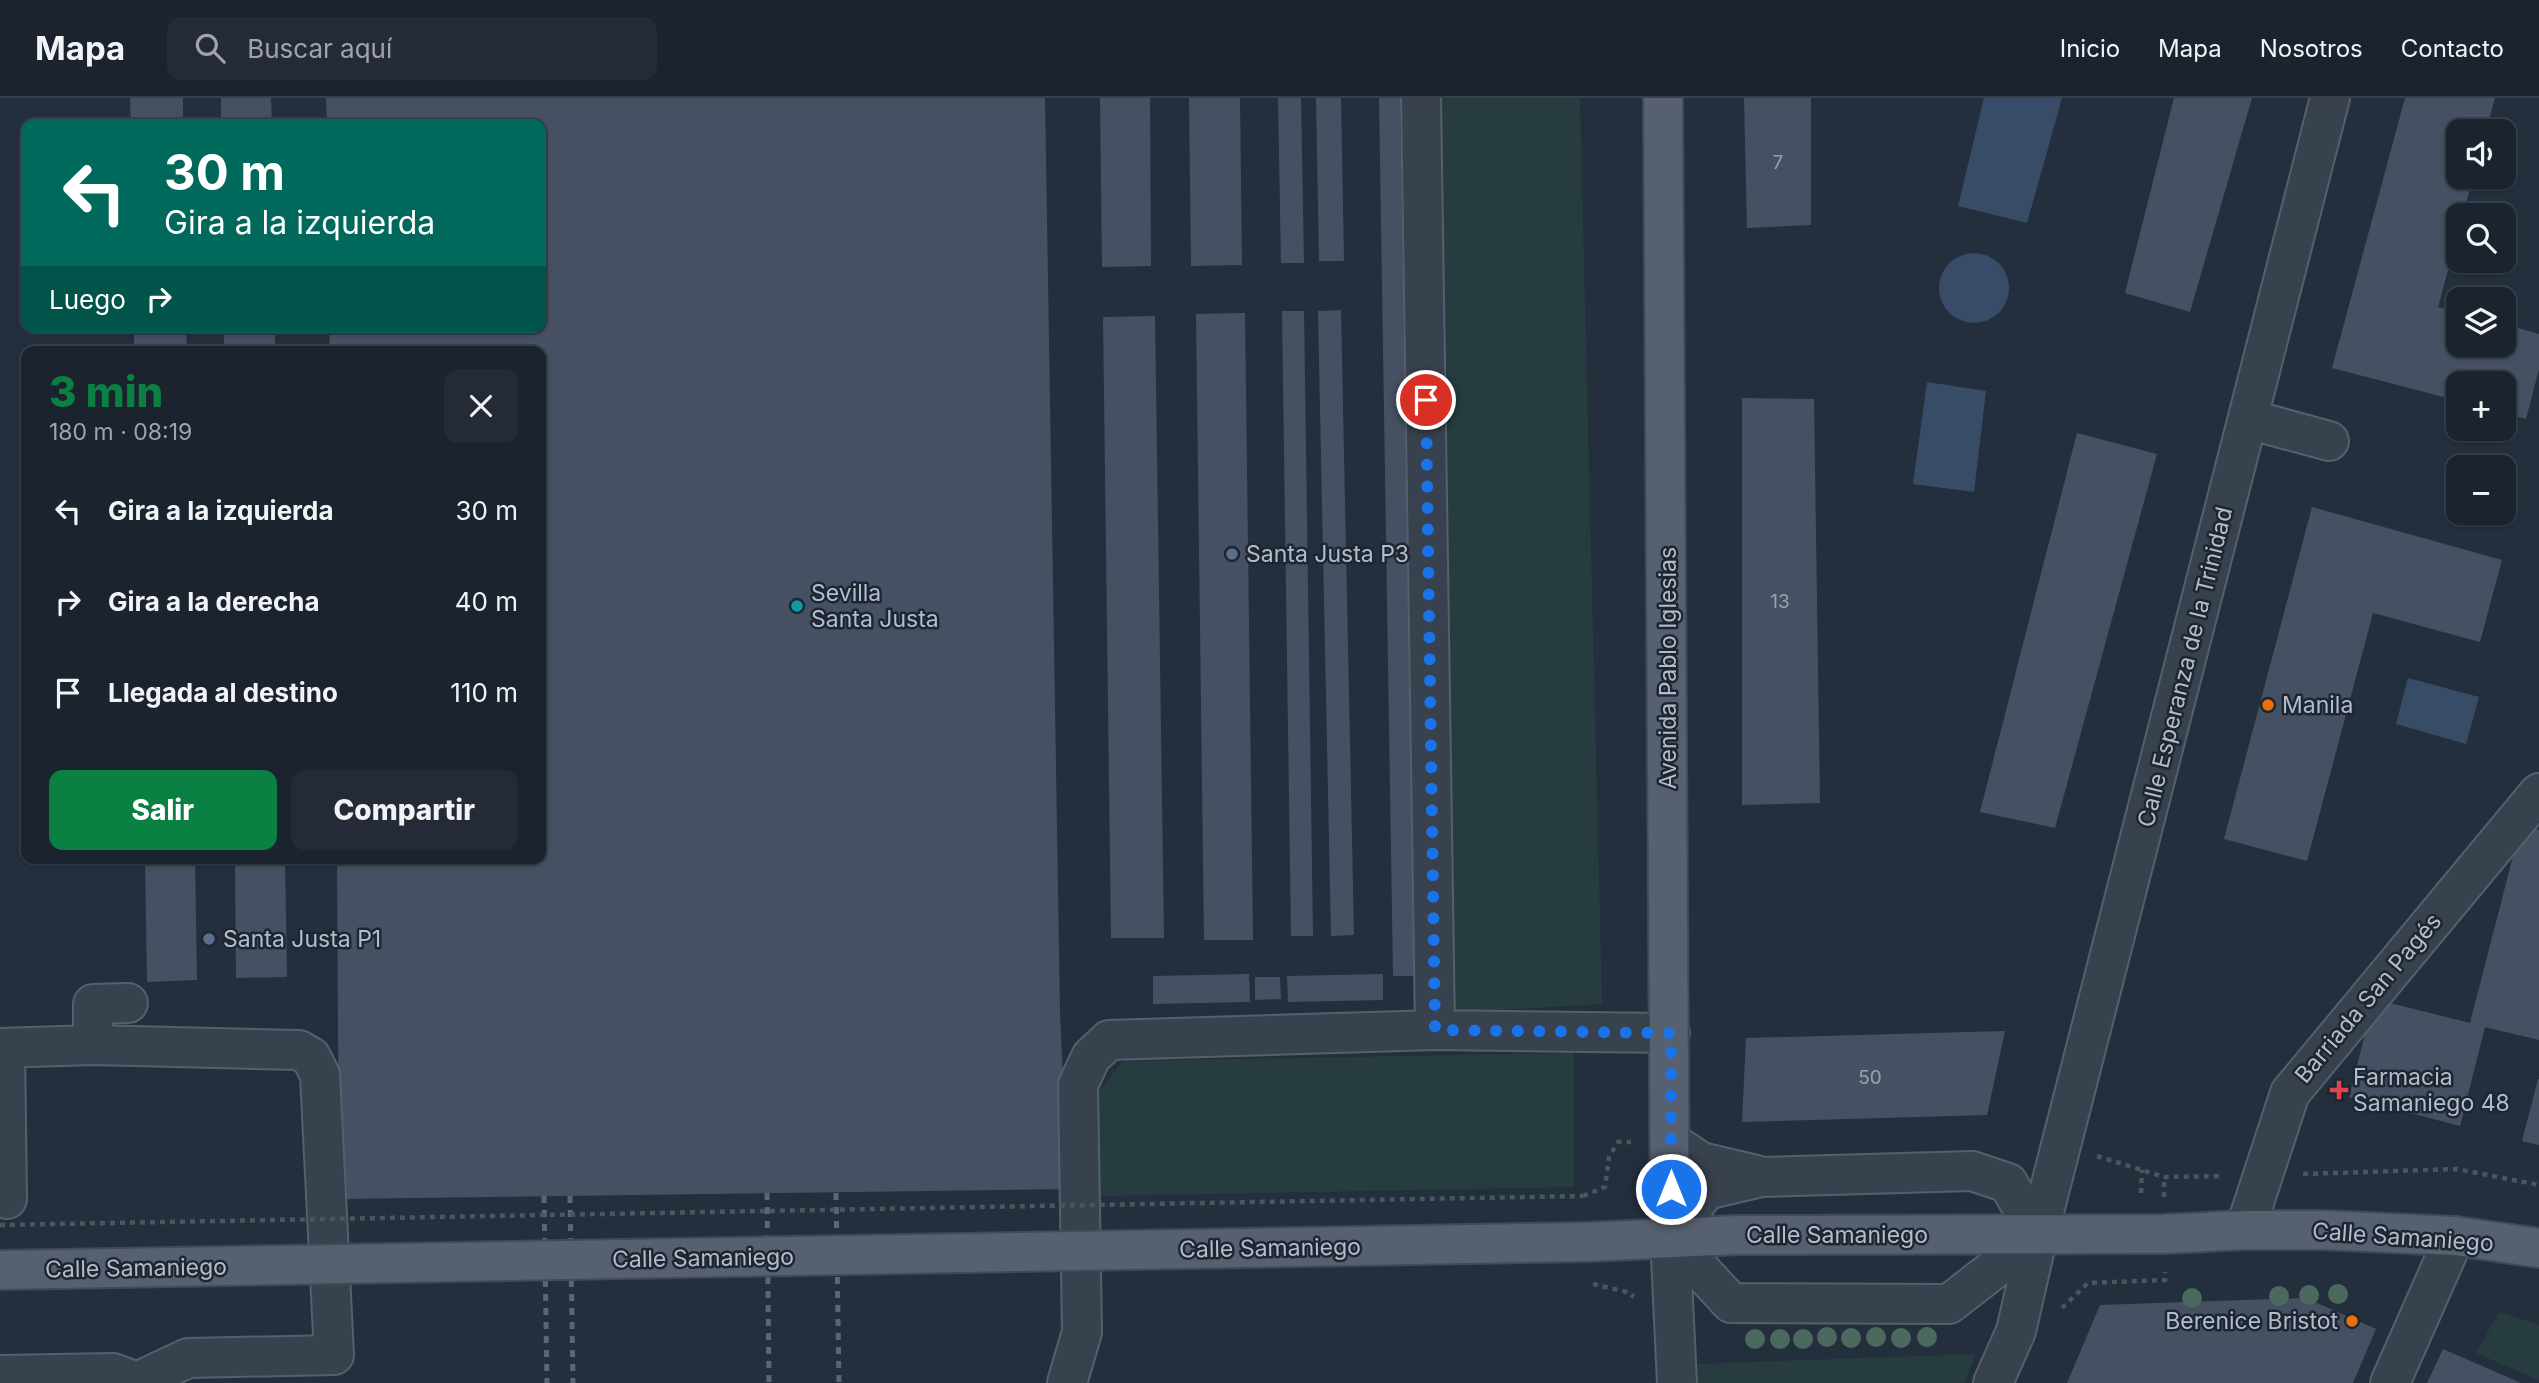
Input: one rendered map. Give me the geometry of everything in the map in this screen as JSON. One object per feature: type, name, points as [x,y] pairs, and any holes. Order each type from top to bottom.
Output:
[{"type":"main road","name":"Avenida Pablo Iglesias","points":[[1663,98],[1671,1033],[1655,1142],[1671,1237]]},
{"type":"main road","name":"Calle Samaniego","points":[[0,1270],[1587,1242],[1671,1237],[2164,1234],[2245,1230],[2455,1236],[2539,1248]]},
{"type":"street","points":[[1422,98],[1435,1030]]},
{"type":"street","name":"Calle Esperanza de la Trinidad","points":[[1993,1383],[2016,1331],[2038,1235],[2330,98]]},
{"type":"street","points":[[2248,419],[2329,441]]},
{"type":"street","name":"Barriada San Pagés","points":[[2245,1230],[2290,1093],[2539,793]]},
{"type":"street","points":[[93,1045],[93,1004],[128,1003]]},
{"type":"street","points":[[1067,1383],[1082,1332],[1079,1085],[1091,1056],[1110,1040],[1435,1030],[1671,1033]]},
{"type":"street","points":[[4,1212],[3,1048],[93,1045],[299,1050],[312,1057],[320,1075],[334,1355],[188,1358],[139,1382],[113,1373],[18,1377]]},
{"type":"street","points":[[1655,1142],[1701,1162],[1765,1177]]},
{"type":"street","points":[[1671,1237],[1731,1303],[1949,1304],[2038,1235],[2008,1183],[1972,1171],[1765,1177],[1706,1191],[1671,1237],[1677,1383]]},
{"type":"street","points":[[2390,1383],[2455,1236]]},
{"type":"path","points":[[4,1212],[1583,1196],[1605,1187],[1609,1157],[1618,1142],[1655,1142]]},
{"type":"path","points":[[2094,1155],[2164,1177],[2457,1169],[2539,1185]]},
{"type":"path","points":[[2141,1193],[2142,1170]]},
{"type":"path","points":[[2164,1177],[2164,1193]]},
{"type":"path","points":[[2061,1309],[2088,1283],[2165,1280]]},
{"type":"path","points":[[1583,1282],[1627,1292],[1635,1298]]},
{"type":"green space","points":[[1436,98],[1580,98],[1602,1004],[1450,1013]]},
{"type":"green space","points":[[1574,1053],[1574,1187],[1098,1196],[1097,1094],[1123,1061]]},
{"type":"green space","points":[[2499,1312],[2539,1325],[2539,1380],[2476,1353]]},
{"type":"green space","points":[[1976,1354],[1964,1383],[1698,1383],[1697,1364]]},
{"type":"water","points":[[1984,98],[2062,98],[2027,223],[1958,206]]},
{"type":"water","points":[[1974,253],[1999,263],[2009,288],[1999,313],[1974,323],[1949,313],[1939,288],[1949,263]]},
{"type":"water","points":[[1927,382],[1986,391],[1974,492],[1913,484]]},
{"type":"water","points":[[2408,678],[2479,697],[2466,744],[2396,724]]},
{"type":"building","points":[[130,98],[183,98],[183,119],[131,119]]},
{"type":"building","points":[[221,98],[271,98],[272,119],[221,119]]},
{"type":"building","name":"Sevilla Santa Justa","points":[[326,98],[1045,98],[1060,1012],[1068,1189],[339,1199],[337,864],[546,864],[546,346],[330,346],[329,333],[546,333],[546,119],[327,119]]},
{"type":"building","points":[[1100,98],[1150,98],[1151,266],[1102,267]]},
{"type":"building","points":[[1189,98],[1240,98],[1242,265],[1191,266]]},
{"type":"building","points":[[1278,98],[1301,98],[1304,263],[1281,263]]},
{"type":"building","points":[[1316,98],[1341,98],[1344,261],[1319,261]]},
{"type":"building","points":[[1379,98],[1400,98],[1414,976],[1393,976]]},
{"type":"building","points":[[1744,98],[1811,98],[1811,225],[1747,228]]},
{"type":"building","points":[[2174,98],[2252,98],[2190,312],[2125,293]]},
{"type":"building","points":[[2405,98],[2495,98],[2489,119],[2446,119],[2446,189],[2470,189],[2466,203],[2446,203],[2447,273],[2438,307],[2446,309],[2446,357],[2516,357],[2516,327],[2539,334],[2539,369],[2526,419],[2516,416],[2516,371],[2446,371],[2446,398],[2332,368]]},
{"type":"building","points":[[1341,310],[1354,935],[1331,936],[1318,311]]},
{"type":"building","points":[[1282,311],[1304,311],[1313,936],[1291,936]]},
{"type":"building","points":[[1245,313],[1253,940],[1204,940],[1196,314]]},
{"type":"building","points":[[1155,316],[1164,938],[1111,938],[1103,317]]},
{"type":"building","points":[[134,333],[186,333],[187,346],[134,346]]},
{"type":"building","points":[[224,333],[275,333],[275,346],[224,346]]},
{"type":"building","points":[[1742,398],[1814,399],[1820,803],[1742,805]]},
{"type":"building","points":[[2077,433],[2157,454],[2055,828],[1980,812]]},
{"type":"building","points":[[2312,507],[2502,560],[2480,642],[2373,613],[2307,861],[2224,839]]},
{"type":"building","points":[[2521,825],[2539,830],[2539,1040],[2485,1027],[2460,1126],[2349,1097],[2374,999],[2470,1023]]},
{"type":"building","points":[[145,864],[195,864],[197,980],[147,982]]},
{"type":"building","points":[[235,864],[285,864],[287,977],[236,978]]},
{"type":"building","points":[[1249,974],[1250,1002],[1153,1004],[1153,976]]},
{"type":"building","points":[[1383,974],[1383,1000],[1288,1002],[1287,976]]},
{"type":"building","points":[[1255,977],[1280,977],[1281,999],[1255,1000]]},
{"type":"building","points":[[2005,1031],[1987,1115],[1742,1122],[1746,1038]]},
{"type":"building","points":[[2539,1079],[2539,1145],[2522,1141]]},
{"type":"building","points":[[2306,1298],[2376,1329],[2353,1383],[2067,1383],[2100,1305]]},
{"type":"building","points":[[2443,1349],[2521,1383],[2427,1383]]},
{"type":"railway","points":[[767,1193],[769,1383]]},
{"type":"railway","points":[[836,1193],[839,1383]]},
{"type":"railway","points":[[544,1196],[547,1383]]},
{"type":"railway","points":[[570,1196],[573,1383]]},
{"type":"place","name":"Santa Justa P3","points":[[1232,554]]},
{"type":"place","name":"Sevilla Santa Justa","points":[[797,606]]},
{"type":"place","name":"Manila","points":[[2268,705]]},
{"type":"place","name":"Santa Justa P1","points":[[209,939]]},
{"type":"place","name":"Farmacia Samaniego 48","points":[[2339,1090]]},
{"type":"place","name":"Berenice Bristot","points":[[2352,1321]]},
{"type":"route","points":[[1426,400],[1435,1030],[1671,1033],[1671,1189]]}]
